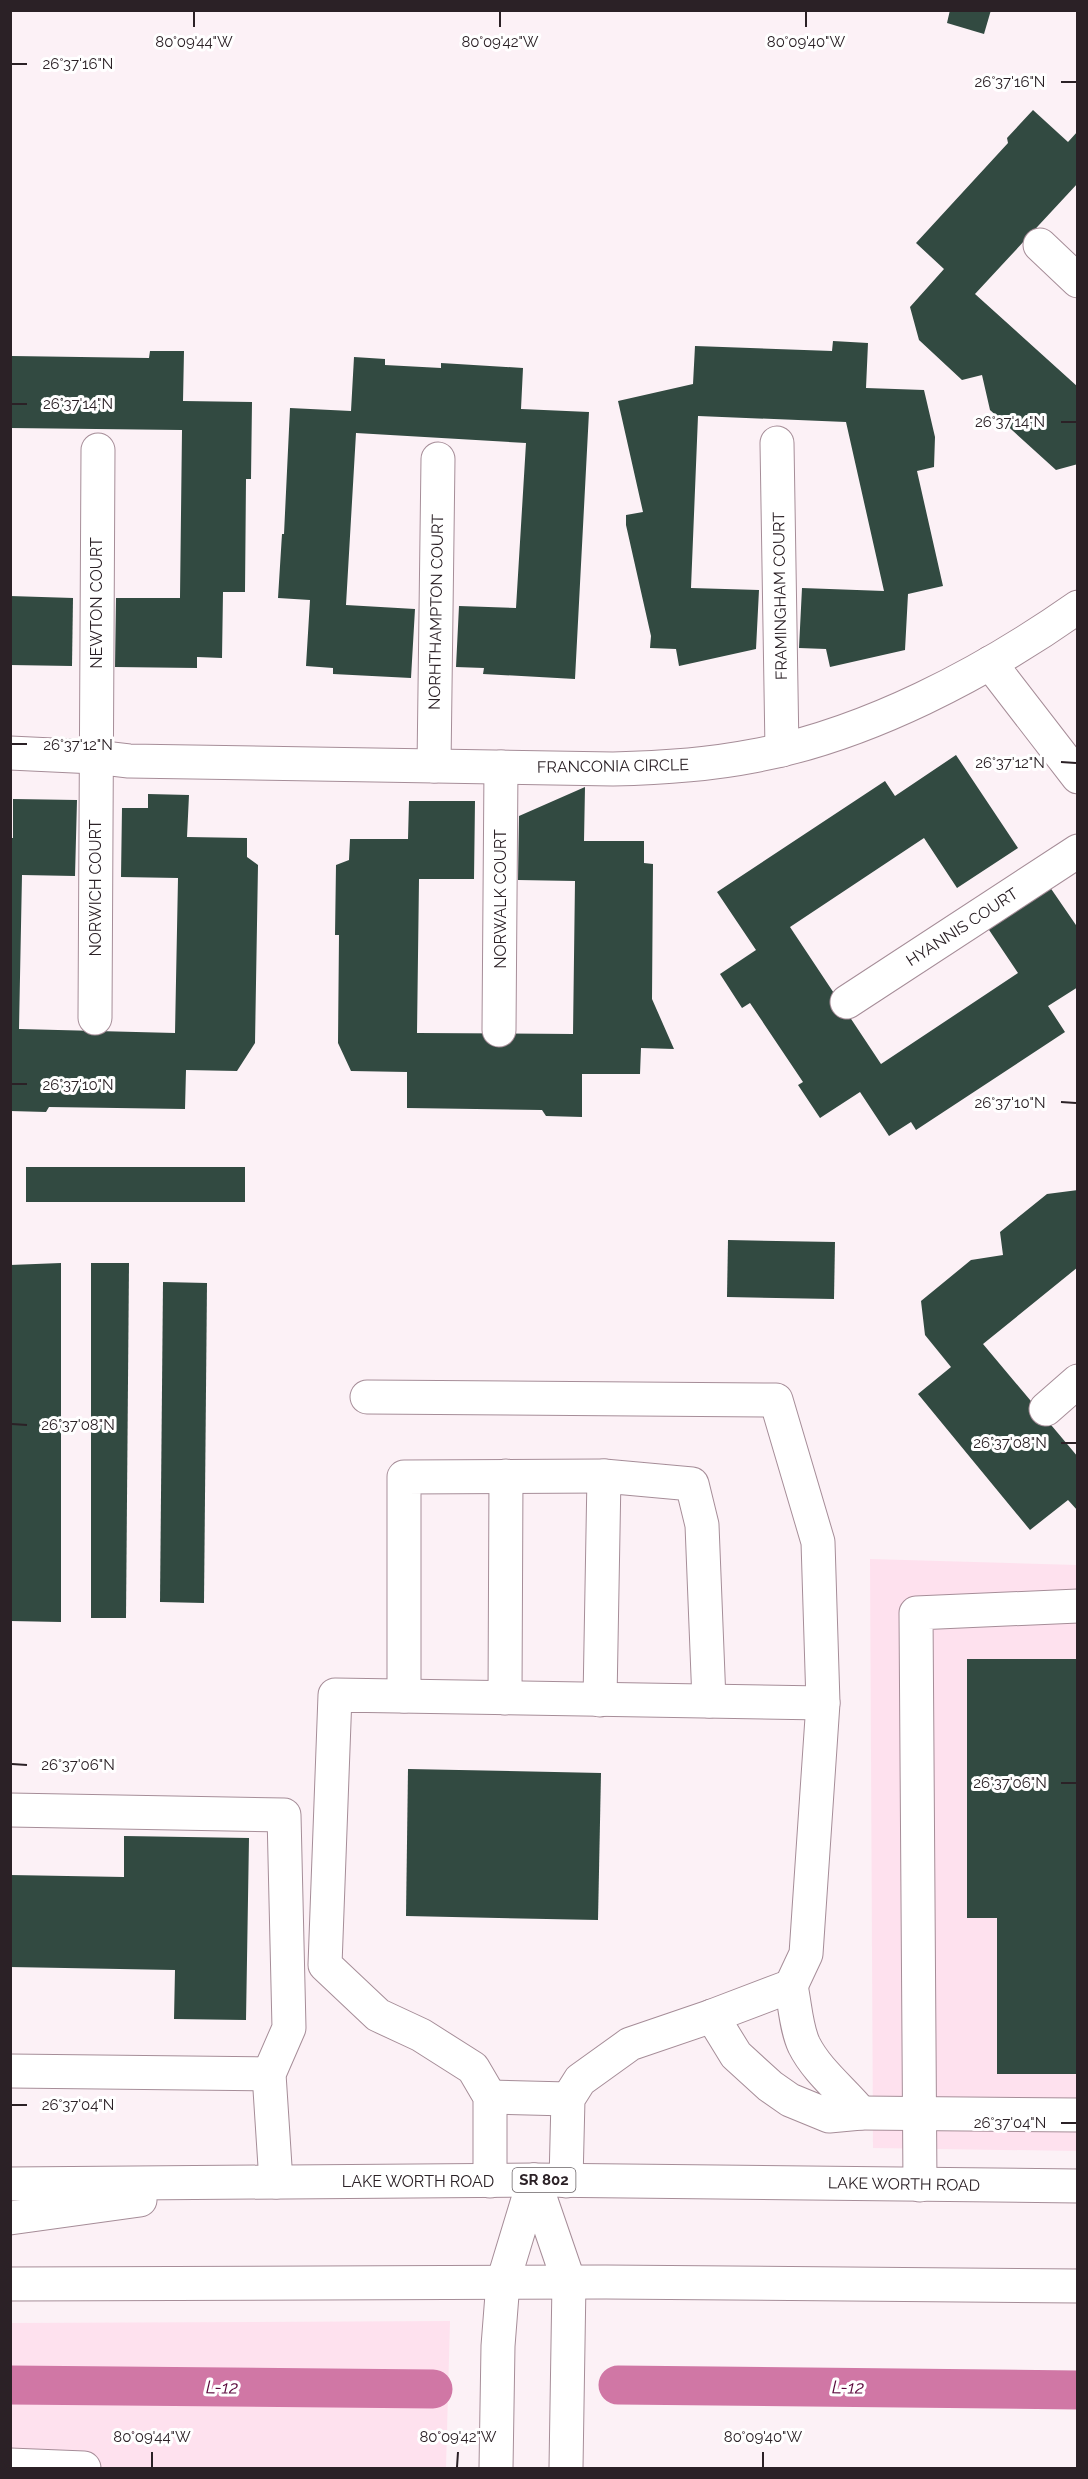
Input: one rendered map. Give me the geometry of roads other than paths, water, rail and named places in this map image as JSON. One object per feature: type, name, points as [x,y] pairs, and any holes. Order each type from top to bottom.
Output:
[{"type":"street","points":[[1040,245],[1077,282]]},
{"type":"street","name":"FRAMINGHAM COURT","points":[[777,443],[782,750]]},
{"type":"street","name":"NEWTON COURT","points":[[95,757],[98,450]]},
{"type":"street","name":"NORHTHAMPTON COURT","points":[[434,766],[438,459]]},
{"type":"street","name":"FRANCONIA CIRCLE","points":[[10,753],[129,761],[669,768],[782,750],[892,712],[990,663],[1045,630],[1077,607]]},
{"type":"street","points":[[990,663],[1077,777]]},
{"type":"street","name":"NORWICH COURT","points":[[95,757],[95,1018]]},
{"type":"street","name":"NORWALK COURT","points":[[499,1030],[501,767]]},
{"type":"street","name":"HYANNIS COURT","points":[[848,1002],[1077,851]]},
{"type":"street","points":[[1046,1409],[1077,1381]]},
{"type":"street","points":[[367,1397],[776,1400],[818,1542],[823,1704],[806,1954],[791,1986],[803,2044],[823,2073],[842,2089],[861,2112]]},
{"type":"street","points":[[505,1698],[506,1476]]},
{"type":"street","points":[[405,1696],[404,1477],[604,1476],[692,1484],[702,1525],[709,1701]]},
{"type":"street","points":[[600,1700],[604,1476]]},
{"type":"street","points":[[920,2185],[915,1613],[1077,1606]]},
{"type":"street","points":[[490,2181],[490,2097],[473,2068],[421,2035],[378,2015],[325,1965],[335,1695],[823,1704]]},
{"type":"street","points":[[10,1810],[284,1815],[289,2028],[268,2074],[276,2182],[10,2218]]},
{"type":"street","points":[[566,2181],[567,2099],[580,2080],[630,2044],[791,1986]]},
{"type":"street","points":[[712,2016],[736,2055],[770,2086],[790,2100],[829,2116],[861,2112],[1077,2115]]},
{"type":"street","points":[[10,2072],[268,2074]]},
{"type":"street","points":[[490,2097],[567,2099]]},
{"type":"street","points":[[496,2469],[498,2346],[503,2282],[534,2180]]},
{"type":"street","points":[[534,2180],[569,2282],[566,2469]]},
{"type":"street","name":"LAKE WORTH ROAD","points":[[10,2184],[534,2180],[1077,2186]]},
{"type":"street","points":[[10,2284],[569,2282],[1077,2286]]},
{"type":"street","points":[[10,2465],[84,2469]]},
{"type":"waterway","name":"L-12","points":[[10,2385],[433,2389]]},
{"type":"waterway","name":"L-12","points":[[618,2385],[1078,2390]]}]
